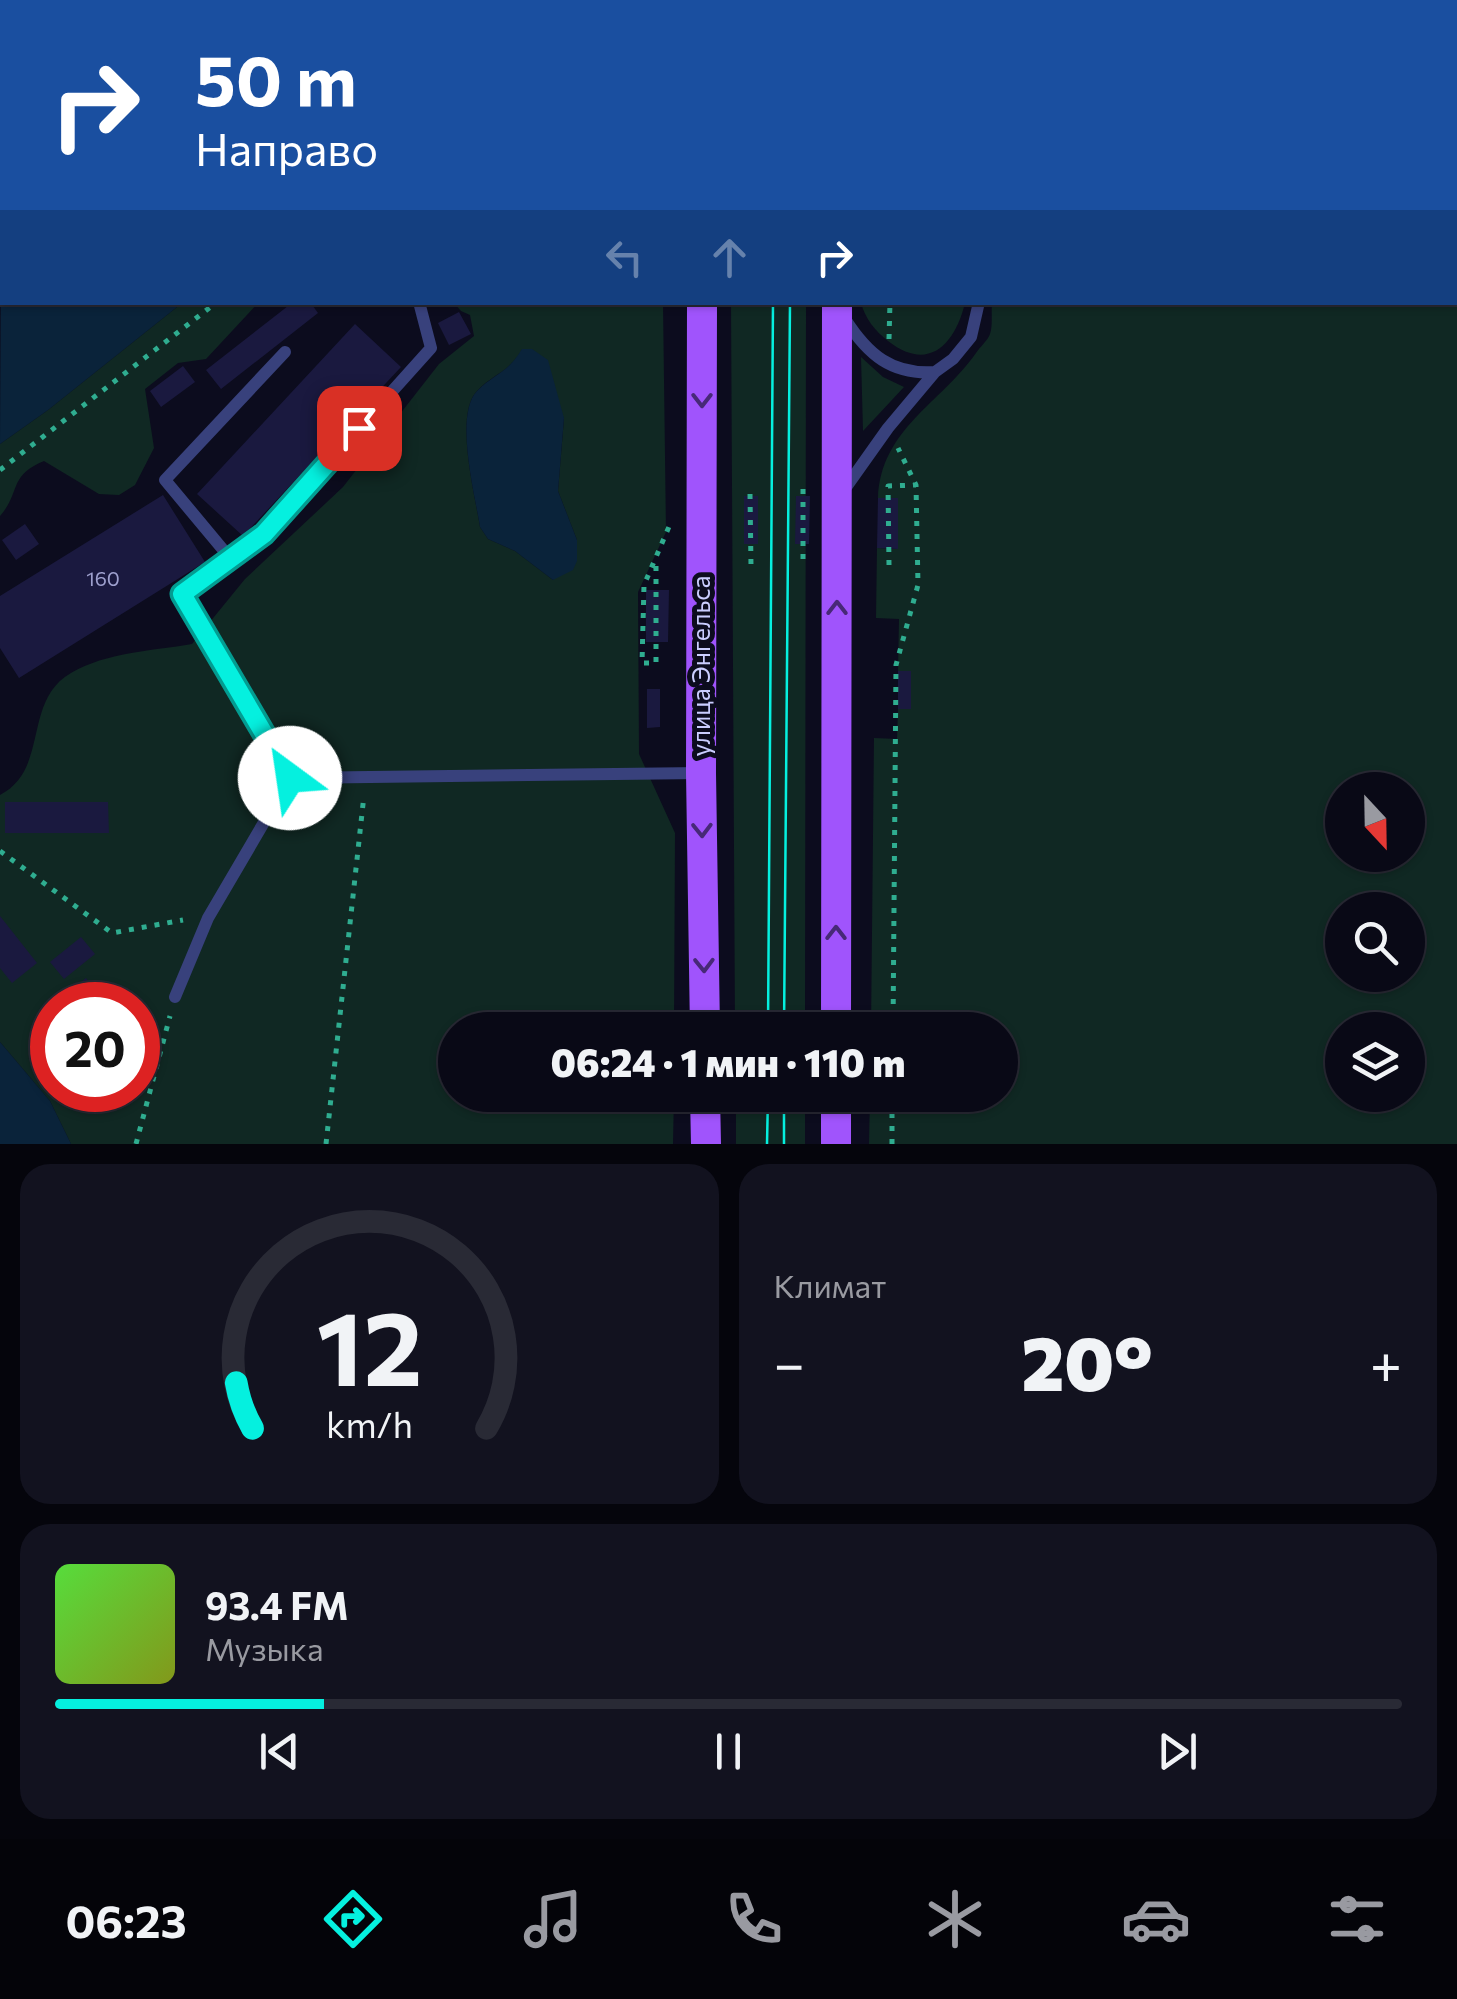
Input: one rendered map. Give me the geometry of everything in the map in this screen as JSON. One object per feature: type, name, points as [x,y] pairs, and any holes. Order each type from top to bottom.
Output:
[{"type":"main road","name":"улица Энгельса","points":[[702,305],[704,1012]]},
{"type":"main road","points":[[836,1012],[838,305]]},
{"type":"main road","points":[[706,1112],[706,1144]]},
{"type":"main road","points":[[836,1112],[836,1144]]},
{"type":"lane","points":[[290,778],[182,594],[264,534],[431,348],[421,305]]},
{"type":"lane","points":[[839,305],[859,339],[888,365],[906,373],[935,372]]},
{"type":"lane","points":[[837,500],[888,428],[935,372],[971,337],[978,305]]},
{"type":"lane","points":[[230,558],[165,480],[285,352]]},
{"type":"lane","points":[[290,778],[701,774]]},
{"type":"lane","points":[[175,996],[208,918],[290,778]]},
{"type":"path","points":[[0,470],[213,305]]},
{"type":"path","points":[[888,365],[890,305]]},
{"type":"path","points":[[888,428],[916,485],[918,585],[896,664],[893,1012]]},
{"type":"path","points":[[888,565],[888,486],[916,485]]},
{"type":"path","points":[[802,489],[803,565]]},
{"type":"path","points":[[750,494],[751,566]]},
{"type":"path","points":[[656,566],[656,662],[642,663],[644,585],[672,521]]},
{"type":"path","points":[[326,1144],[366,777]]},
{"type":"path","points":[[0,850],[112,933],[182,922],[226,887]]},
{"type":"path","points":[[136,1144],[175,996]]},
{"type":"path","points":[[892,1112],[892,1144]]},
{"type":"green space","points":[[179,305],[256,305],[206,359],[178,363],[145,389],[154,448],[135,485],[119,495],[99,494],[44,461],[20,479],[0,516],[0,444]]},
{"type":"green space","points":[[456,305],[663,305],[666,532],[638,592],[639,754],[675,833],[674,1012],[438,1012],[438,1112],[674,1112],[673,1144],[71,1144],[55,1112],[160,1112],[160,982],[30,982],[30,1077],[0,1042],[0,795],[25,769],[46,700],[56,685],[85,666],[130,653],[192,644],[245,579],[343,487],[439,364],[474,336],[470,315]],"holes":[[[522,350],[564,418],[558,491],[577,540],[553,580],[515,551],[488,539],[480,527],[468,456],[470,402]]]},
{"type":"green space","points":[[731,305],[806,305],[805,1012],[735,1012]]},
{"type":"green space","points":[[862,305],[964,305],[955,331],[928,354],[903,350],[883,337]]},
{"type":"green space","points":[[992,305],[1457,305],[1457,1144],[869,1144],[870,1112],[1018,1112],[1018,1012],[871,1012],[874,738],[897,739],[898,709],[911,709],[911,672],[898,671],[899,619],[876,618],[877,548],[897,549],[898,498],[878,498],[882,474],[901,435],[962,371],[990,334]]},
{"type":"green space","points":[[861,357],[883,377],[904,387],[863,431]]},
{"type":"green space","points":[[736,1112],[805,1112],[805,1144],[736,1144]]},
{"type":"water","points":[[1,305],[179,305],[48,410],[0,444]]},
{"type":"water","points":[[522,349],[532,349],[548,360],[564,418],[558,491],[577,540],[577,561],[573,570],[553,580],[515,551],[488,539],[480,527],[468,456],[470,402]]},
{"type":"water","points":[[0,1042],[30,1077],[30,1112],[55,1112],[71,1144],[0,1144]]},
{"type":"building","points":[[312,305],[318,313],[221,389],[206,370],[288,306]]},
{"type":"building","points":[[459,312],[471,334],[449,345],[438,323]]},
{"type":"building","points":[[355,324],[401,367],[243,536],[197,494]]},
{"type":"building","points":[[183,366],[195,382],[161,407],[150,391]]},
{"type":"building","points":[[163,495],[205,562],[19,678],[0,648],[0,596]]},
{"type":"building","points":[[744,496],[758,496],[758,544],[744,544]]},
{"type":"building","points":[[796,496],[810,496],[809,544],[795,544]]},
{"type":"building","points":[[878,498],[898,498],[898,549],[877,548]]},
{"type":"building","points":[[25,524],[39,544],[16,560],[2,540]]},
{"type":"building","points":[[646,590],[669,590],[668,642],[646,642]]},
{"type":"building","points":[[898,671],[911,671],[911,709],[898,709]]},
{"type":"building","points":[[647,689],[660,689],[660,727],[647,728]]},
{"type":"building","points":[[5,802],[108,802],[109,833],[5,833]]},
{"type":"building","points":[[0,916],[37,963],[12,983],[0,968]]},
{"type":"building","points":[[81,937],[95,954],[64,979],[50,962]]},
{"type":"tram line","points":[[768,1012],[773,305]]},
{"type":"tram line","points":[[784,1012],[790,305]]},
{"type":"tram line","points":[[767,1144],[768,1112]]},
{"type":"tram line","points":[[784,1112],[784,1144]]},
{"type":"route","points":[[290,778],[182,594],[264,534],[359,428]]}]
